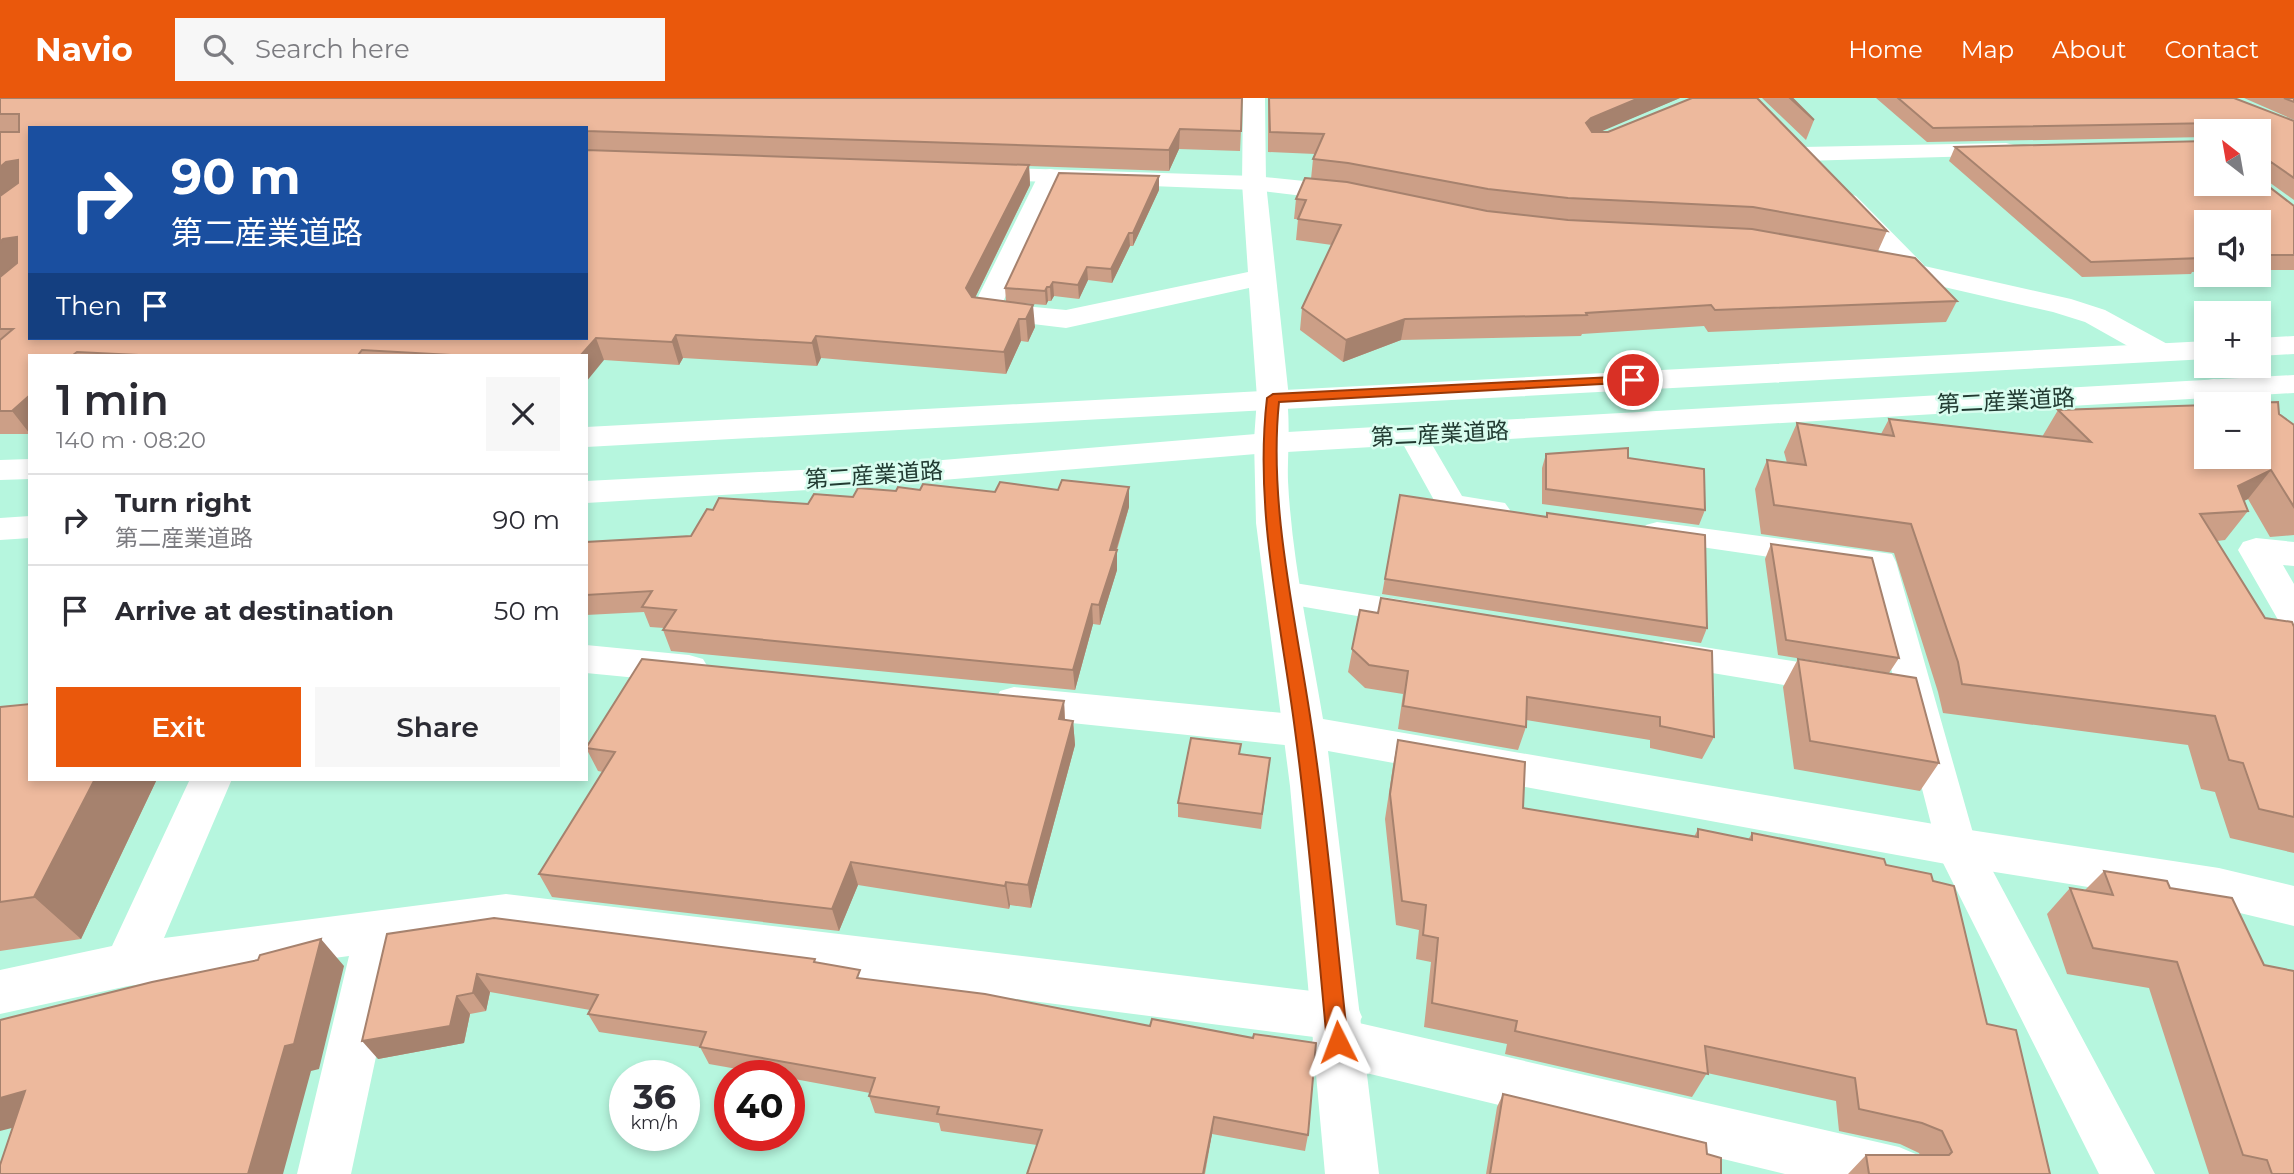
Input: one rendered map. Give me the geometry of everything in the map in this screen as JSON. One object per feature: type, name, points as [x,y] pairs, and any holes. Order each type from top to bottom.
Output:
[{"type":"street","points":[[1254,98],[1254,183],[1273,398],[1268,443],[1282,593],[1304,731],[1352,1174]]},
{"type":"street","points":[[1783,135],[1913,270]]},
{"type":"street","points":[[1802,154],[2035,149]]},
{"type":"street","points":[[954,173],[1254,183],[1383,200]]},
{"type":"street","points":[[1049,176],[985,311],[1066,319],[1262,277]]},
{"type":"street","points":[[1860,260],[2061,305],[2095,316],[2160,352]]},
{"type":"street","points":[[2271,346],[2294,345]]},
{"type":"street","name":"第二産業道路","points":[[588,437],[2194,351]]},
{"type":"street","name":"第二産業道路","points":[[2247,392],[2294,384]]},
{"type":"street","name":"第二産業道路","points":[[588,492],[858,477],[1268,443],[2194,397]]},
{"type":"street","points":[[0,470],[28,469]]},
{"type":"street","points":[[0,528],[28,527]]},
{"type":"street","points":[[2294,554],[2256,550],[2294,617]]},
{"type":"street","points":[[588,659],[724,673]]},
{"type":"street","points":[[973,698],[1304,731],[1957,847],[2219,888],[2294,906]]},
{"type":"street","points":[[128,964],[210,781]]},
{"type":"street","points":[[1957,847],[2128,1174]]},
{"type":"street","points":[[0,992],[128,964],[506,914],[1337,1029],[1899,1174]]},
{"type":"street","points":[[324,1174],[379,929]]},
{"type":"lane","points":[[1413,435],[1451,504],[1520,514]]},
{"type":"lane","points":[[1631,529],[1880,562],[1918,694],[1957,847]]},
{"type":"lane","points":[[1282,593],[1461,621]]},
{"type":"lane","points":[[1627,648],[1918,694]]},
{"type":"building","points":[[0,98],[1242,98],[1241,131],[1180,129],[1169,150],[588,131],[588,126],[28,126],[28,340],[588,340],[588,150],[1029,165],[966,288],[972,297],[1033,305],[1026,319],[1019,319],[1004,352],[816,336],[812,343],[676,335],[672,342],[596,338],[582,354],[433,354],[362,350],[359,354],[28,354],[28,397],[12,411],[0,411],[0,340],[13,329],[0,329],[0,277],[17,263],[17,237],[0,242],[0,196],[18,183],[18,160],[6,162],[0,167],[0,132],[19,132],[19,114],[0,114]]},
{"type":"building","points":[[1269,98],[1639,98],[1591,118],[1586,123],[1592,132],[1608,132],[1692,98],[1757,98],[1887,231],[1753,207],[1568,198],[1488,189],[1313,159],[1324,134],[1270,132]]},
{"type":"building","points":[[1898,98],[2234,98],[2294,121],[2294,178],[2272,163],[2272,119],[2194,119],[2194,123],[1933,128]]},
{"type":"building","points":[[2194,141],[2194,196],[2272,196],[2272,189],[2294,206],[2294,255],[2271,255],[2271,210],[2194,210],[2194,258],[2091,262],[1955,147]]},
{"type":"building","points":[[1059,173],[1159,176],[1133,233],[1129,233],[1111,269],[1087,267],[1078,285],[1053,282],[1045,291],[1005,288]]},
{"type":"building","points":[[1305,178],[1347,182],[1487,211],[1568,220],[1752,229],[1915,258],[1957,301],[1715,310],[1711,305],[1586,313],[1587,315],[1405,319],[1346,340],[1302,308],[1341,225],[1298,219],[1306,200],[1296,199]]},
{"type":"building","points":[[2271,402],[2278,402],[2279,414],[2294,425],[2294,507],[2271,470],[2238,486],[2248,511],[2200,514],[2265,618],[2292,622],[2294,627],[2294,817],[2259,809],[2243,763],[2229,760],[2215,716],[1962,684],[1958,662],[1911,524],[1774,505],[1767,460],[1806,465],[1797,423],[1894,436],[1889,419],[2091,442],[2058,410],[2194,405],[2194,469],[2271,469]]},
{"type":"building","points":[[1628,448],[1628,458],[1704,469],[1705,510],[1546,489],[1546,454]]},
{"type":"building","points":[[1062,480],[1129,487],[1110,550],[1117,550],[1099,605],[1092,604],[1073,670],[663,630],[676,610],[642,607],[652,591],[588,595],[588,542],[691,536],[707,509],[713,510],[719,498],[808,504],[814,494],[853,497],[858,488],[896,491],[898,487],[920,490],[923,484],[995,492],[1000,482],[1058,490]]},
{"type":"building","points":[[1400,495],[1547,517],[1547,513],[1705,535],[1707,628],[1385,579]]},
{"type":"building","points":[[1771,544],[1872,558],[1899,658],[1786,640]]},
{"type":"building","points":[[1381,598],[1712,651],[1714,737],[1660,726],[1660,717],[1527,697],[1526,727],[1403,706],[1408,671],[1369,665],[1352,649],[1360,610],[1378,613]]},
{"type":"building","points":[[642,659],[1064,701],[1059,719],[1073,721],[1028,885],[1006,882],[1005,886],[851,862],[832,909],[539,874],[615,752],[588,748]]},
{"type":"building","points":[[1798,659],[1916,678],[1939,763],[1810,741]]},
{"type":"building","points":[[28,704],[28,781],[94,781],[34,897],[0,902],[0,707]]},
{"type":"building","points":[[1191,738],[1241,744],[1239,754],[1270,758],[1262,814],[1178,803]]},
{"type":"building","points":[[1398,740],[1525,762],[1523,808],[1698,837],[1698,829],[1752,840],[1752,833],[1884,859],[1886,865],[1931,874],[1933,881],[1954,886],[1987,1024],[2016,1030],[2050,1174],[1869,1174],[1866,1155],[1949,1155],[1952,1152],[1942,1131],[1922,1123],[1859,1109],[1855,1078],[1705,1046],[1708,1074],[1515,1031],[1517,1021],[1432,1003],[1438,938],[1423,935],[1426,905],[1402,901],[1390,794]]},
{"type":"building","points":[[2104,871],[2167,881],[2170,888],[2232,898],[2264,965],[2294,971],[2294,1174],[2272,1174],[2267,1160],[2243,1155],[2177,962],[2093,948],[2070,888],[2113,895]]},
{"type":"building","points":[[494,918],[815,959],[814,962],[860,970],[857,978],[985,994],[1150,1026],[1152,1019],[1253,1038],[1254,1034],[1316,1043],[1308,1135],[1214,1117],[1203,1174],[1027,1174],[1042,1130],[937,1114],[939,1107],[869,1096],[875,1078],[805,1066],[805,1060],[773,1060],[700,1047],[706,1032],[588,1014],[598,995],[477,974],[473,993],[457,996],[450,1026],[362,1041],[387,934]]},
{"type":"building","points":[[321,939],[294,1044],[285,1046],[248,1174],[0,1174],[0,1165],[25,1091],[0,1098],[0,1020],[152,982],[258,960],[260,955]]},
{"type":"building","points":[[1503,1094],[1706,1143],[1707,1154],[1721,1158],[1721,1174],[1490,1174]]},
{"type":"route","points":[[1338,1042],[1304,731],[1282,593],[1268,443],[1273,398],[1633,380]]}]
